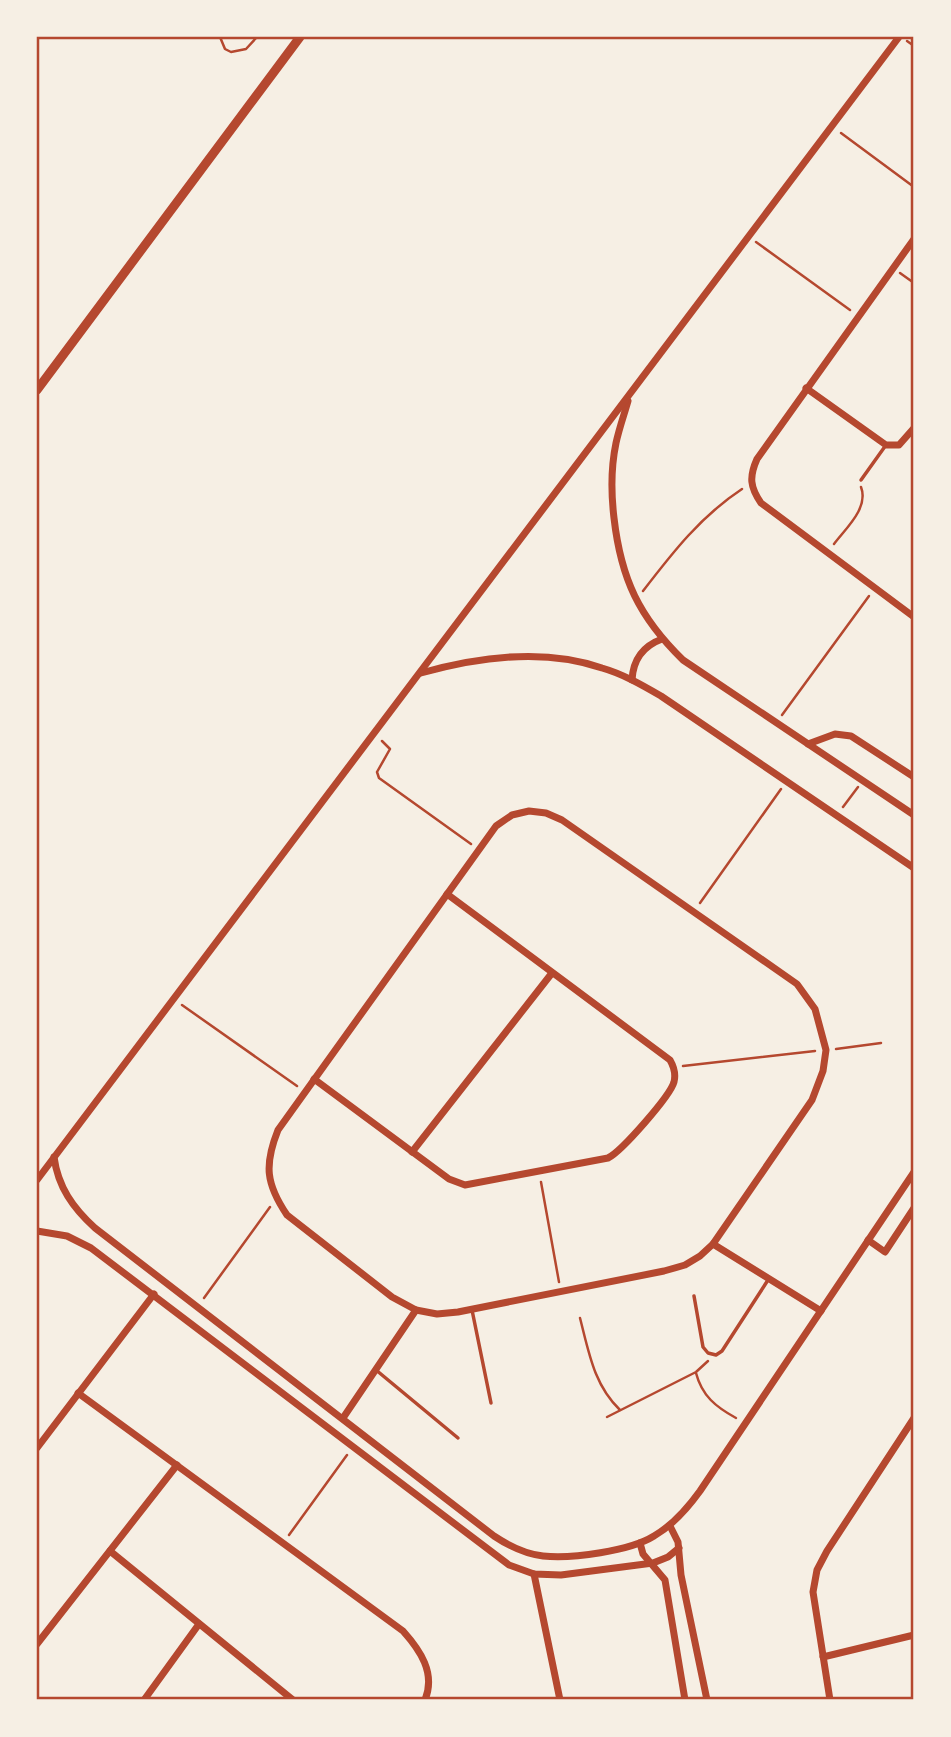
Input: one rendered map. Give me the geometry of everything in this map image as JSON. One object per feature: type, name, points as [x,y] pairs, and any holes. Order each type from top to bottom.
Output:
[{"type":"street","points":[[37,390],[300,37]]},
{"type":"street","points":[[37,1180],[899,37]]},
{"type":"street","points":[[914,239],[806,388],[751,471],[751,483],[761,503],[914,617]]},
{"type":"street","points":[[806,388],[886,445],[899,445],[914,428]]},
{"type":"street","points":[[630,395],[615,444],[611,494],[622,564],[636,601],[662,639],[683,660],[914,815]]},
{"type":"street","points":[[632,680],[634,664],[642,651],[662,639]]},
{"type":"street","points":[[420,673],[459,663],[502,658],[546,658],[601,667],[661,696],[914,868]]},
{"type":"street","points":[[808,744],[835,734],[851,736],[914,777]]},
{"type":"street","points":[[529,811],[546,813],[562,820],[797,984],[815,1009],[826,1050],[823,1071],[812,1100],[713,1244],[700,1256],[685,1265],[472,1310],[437,1314],[416,1310],[392,1297],[287,1215],[276,1199],[269,1175],[270,1150],[278,1130],[479,850],[496,826],[512,815],[529,811]]},
{"type":"street","points":[[314,1079],[449,1179],[465,1185],[539,1173],[599,1160],[617,1153],[672,1088],[675,1074],[670,1060],[447,894]]},
{"type":"street","points":[[412,1152],[552,972]]},
{"type":"street","points":[[54,1157],[59,1181],[72,1204],[102,1233],[503,1542],[534,1555],[556,1556],[611,1551],[640,1543],[670,1526],[691,1503],[914,1172]]},
{"type":"street","points":[[868,1240],[885,1252],[914,1211]]},
{"type":"street","points":[[37,1231],[67,1236],[92,1248],[509,1564],[534,1574],[561,1575],[653,1563],[668,1558],[679,1548]]},
{"type":"street","points":[[92,1248],[102,1233]]},
{"type":"street","points":[[713,1244],[821,1311]]},
{"type":"street","points":[[37,1448],[154,1294]]},
{"type":"street","points":[[342,1418],[416,1310]]},
{"type":"street","points":[[225,1349],[235,1336]]},
{"type":"street","points":[[280,1391],[290,1378]]},
{"type":"street","points":[[78,1393],[403,1631],[419,1648],[428,1671],[425,1700]]},
{"type":"street","points":[[830,1700],[813,1592],[817,1570],[914,1418]]},
{"type":"street","points":[[37,1644],[177,1465]]},
{"type":"street","points":[[425,1502],[435,1491]]},
{"type":"street","points":[[670,1526],[679,1548],[681,1575],[707,1700]]},
{"type":"street","points":[[640,1543],[643,1554],[660,1573],[667,1589],[685,1700]]},
{"type":"street","points":[[110,1551],[293,1700]]},
{"type":"street","points":[[534,1574],[560,1700]]},
{"type":"street","points":[[144,1700],[199,1624]]},
{"type":"street","points":[[823,1657],[914,1635]]},
{"type":"lane","points":[[861,481],[886,445]]},
{"type":"lane","points":[[694,1296],[703,1347],[712,1355],[722,1351],[769,1278]]},
{"type":"lane","points":[[472,1310],[491,1403]]},
{"type":"lane","points":[[375,1370],[458,1438]]},
{"type":"path","points":[[220,37],[225,49],[231,52],[246,49],[256,37]]},
{"type":"path","points":[[832,126],[914,187]]},
{"type":"path","points":[[749,237],[859,316]]},
{"type":"path","points":[[893,268],[914,283]]},
{"type":"path","points":[[828,552],[864,502],[861,481]]},
{"type":"path","points":[[636,601],[688,534],[726,500],[751,483]]},
{"type":"path","points":[[776,723],[875,587]]},
{"type":"path","points":[[373,734],[390,749],[377,772],[379,778],[479,850]]},
{"type":"path","points":[[837,816],[863,780]]},
{"type":"path","points":[[694,912],[786,781]]},
{"type":"path","points":[[173,998],[305,1092]]},
{"type":"path","points":[[674,1067],[881,1043]]},
{"type":"path","points":[[539,1173],[561,1292]]},
{"type":"path","points":[[198,1306],[276,1199]]},
{"type":"path","points":[[580,1318],[597,1379],[620,1410]]},
{"type":"path","points":[[607,1417],[696,1372],[712,1355]]},
{"type":"path","points":[[696,1372],[702,1389],[712,1403],[746,1422]]},
{"type":"path","points":[[283,1543],[353,1447]]}]
